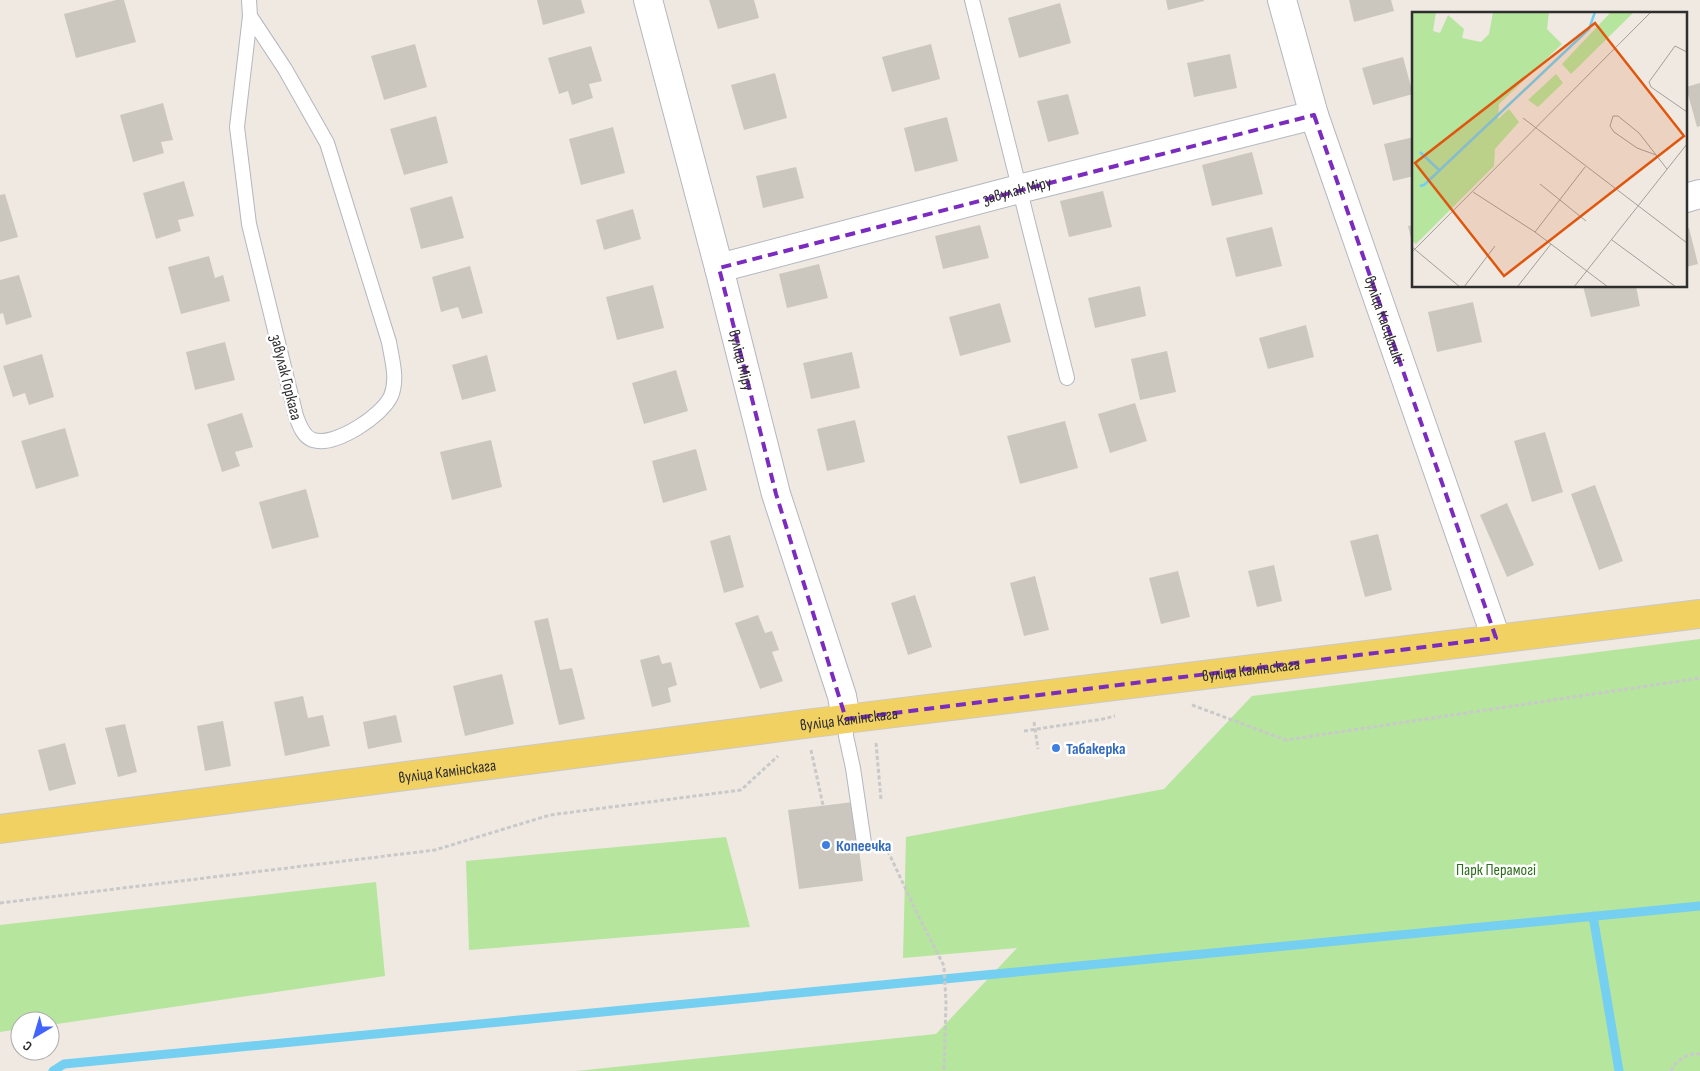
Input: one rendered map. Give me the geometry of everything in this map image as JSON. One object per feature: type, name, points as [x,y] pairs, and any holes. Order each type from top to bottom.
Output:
[{"type":"main road","name":"вуліца Камінскага","points":[[0,829],[846,719],[1700,614]]},
{"type":"street","name":"вуліца Міру","points":[[648,0],[719,268],[776,494],[842,696],[846,719]]},
{"type":"street","name":"вуліца Касцюшкі","points":[[1282,0],[1314,115],[1496,638]]},
{"type":"street","name":"завулак Міру","points":[[719,268],[1314,115]]},
{"type":"lane","name":"завулак Горкага","points":[[249,0],[250,16],[237,127],[250,224],[296,416],[302,432],[312,440],[326,440],[345,435],[378,414],[391,396],[395,375],[389,342],[327,143],[285,69],[250,16]]},
{"type":"lane","points":[[972,0],[1067,378]]},
{"type":"lane","points":[[846,719],[846,736],[864,843]]},
{"type":"path","points":[[1189,704],[1286,740],[1700,678]]},
{"type":"path","points":[[1024,731],[1103,719],[1120,714]]},
{"type":"path","points":[[876,741],[882,807]]},
{"type":"path","points":[[810,744],[823,805]]},
{"type":"path","points":[[0,903],[435,850],[550,815],[741,790],[784,750]]},
{"type":"path","points":[[885,845],[944,966],[946,1004],[944,1071]]},
{"type":"path","points":[[1671,1071],[1674,1065],[1682,1058],[1700,1054]]},
{"type":"highlighted area","points":[[1314,115],[1496,638],[846,719],[776,494],[719,268]]},
{"type":"green space","name":"Парк Перамогі","points":[[1700,639],[1700,1071],[576,1071],[936,1034],[1017,948],[903,958],[906,837],[1164,789],[1252,696]]},
{"type":"green space","points":[[726,837],[750,927],[469,950],[466,861]]},
{"type":"green space","points":[[376,882],[385,976],[60,1024],[60,1011],[10,1011],[10,1030],[0,1032],[0,925]]},
{"type":"building","points":[[116,0],[124,0],[136,42],[76,58],[64,14]]},
{"type":"building","points":[[537,0],[581,0],[585,13],[543,25]]},
{"type":"building","points":[[709,0],[754,0],[759,18],[718,29]]},
{"type":"building","points":[[1166,0],[1204,0],[1204,1],[1168,10]]},
{"type":"building","points":[[1349,0],[1391,0],[1394,11],[1354,22]]},
{"type":"building","points":[[1060,3],[1071,43],[1019,58],[1008,18]]},
{"type":"building","points":[[415,44],[427,87],[384,100],[371,56]]},
{"type":"building","points":[[931,44],[940,79],[892,92],[882,57]]},
{"type":"building","points":[[591,46],[602,81],[589,84],[593,98],[572,105],[568,91],[559,94],[548,58]]},
{"type":"building","points":[[1230,54],[1237,88],[1194,97],[1187,63]]},
{"type":"building","points":[[1403,57],[1412,94],[1373,105],[1362,68]]},
{"type":"building","points":[[775,73],[787,118],[744,130],[731,85]]},
{"type":"building","points":[[1700,83],[1700,126],[1697,127],[1688,94],[1688,86]]},
{"type":"building","points":[[1068,94],[1079,134],[1048,142],[1037,101]]},
{"type":"building","points":[[163,103],[173,140],[161,142],[164,153],[133,162],[120,115]]},
{"type":"building","points":[[436,116],[448,163],[404,175],[390,129]]},
{"type":"building","points":[[947,117],[958,161],[915,172],[904,128]]},
{"type":"building","points":[[613,127],[625,173],[581,185],[569,139]]},
{"type":"building","points":[[1412,137],[1412,176],[1393,181],[1384,144]]},
{"type":"building","points":[[1252,152],[1263,194],[1212,206],[1202,165]]},
{"type":"building","points":[[796,167],[804,198],[763,208],[756,176]]},
{"type":"building","points":[[184,181],[194,216],[178,220],[181,231],[156,239],[143,193]]},
{"type":"building","points":[[1103,191],[1112,227],[1069,237],[1060,201]]},
{"type":"building","points":[[5,194],[18,237],[0,242],[0,195]]},
{"type":"building","points":[[452,196],[464,238],[421,249],[410,208]]},
{"type":"building","points":[[633,209],[641,239],[604,250],[596,220]]},
{"type":"building","points":[[980,225],[989,258],[943,269],[935,236]]},
{"type":"building","points":[[1412,225],[1412,243],[1408,226]]},
{"type":"building","points":[[1272,227],[1282,266],[1236,277],[1226,238]]},
{"type":"building","points":[[1688,228],[1689,228],[1698,264],[1688,266]]},
{"type":"building","points":[[209,256],[215,278],[223,275],[230,301],[181,314],[168,267]]},
{"type":"building","points":[[819,264],[828,298],[787,308],[779,274]]},
{"type":"building","points":[[470,266],[483,313],[462,319],[458,307],[441,312],[432,277]]},
{"type":"building","points":[[19,275],[32,317],[6,325],[3,313],[0,314],[0,280]]},
{"type":"building","points":[[653,285],[664,328],[617,340],[606,297]]},
{"type":"building","points":[[1140,286],[1146,316],[1095,328],[1088,298]]},
{"type":"building","points":[[1584,288],[1636,288],[1640,306],[1591,317]]},
{"type":"building","points":[[1473,302],[1482,342],[1437,352],[1428,312]]},
{"type":"building","points":[[1000,303],[1011,342],[960,356],[949,317]]},
{"type":"building","points":[[1306,325],[1314,357],[1268,369],[1259,338]]},
{"type":"building","points":[[225,342],[235,380],[195,390],[186,352]]},
{"type":"building","points":[[1167,351],[1176,392],[1140,400],[1131,359]]},
{"type":"building","points":[[852,352],[860,388],[811,399],[803,363]]},
{"type":"building","points":[[42,354],[54,397],[29,405],[25,393],[13,397],[3,366]]},
{"type":"building","points":[[487,355],[496,391],[462,400],[452,365]]},
{"type":"building","points":[[676,370],[688,411],[644,424],[632,383]]},
{"type":"building","points":[[1135,403],[1147,441],[1110,453],[1098,414]]},
{"type":"building","points":[[242,413],[253,447],[235,452],[240,466],[222,472],[207,424]]},
{"type":"building","points":[[855,420],[865,462],[827,471],[817,429]]},
{"type":"building","points":[[1065,421],[1078,468],[1020,484],[1007,436]]},
{"type":"building","points":[[65,428],[79,476],[36,489],[21,441]]},
{"type":"building","points":[[1545,432],[1563,492],[1532,502],[1514,441]]},
{"type":"building","points":[[491,440],[502,487],[452,500],[440,452]]},
{"type":"building","points":[[696,449],[707,490],[663,503],[652,461]]},
{"type":"building","points":[[1595,485],[1623,561],[1599,570],[1571,494]]},
{"type":"building","points":[[306,489],[319,537],[272,549],[259,502]]},
{"type":"building","points":[[1507,503],[1534,565],[1507,577],[1480,515]]},
{"type":"building","points":[[1378,534],[1392,590],[1365,597],[1350,541]]},
{"type":"building","points":[[730,535],[744,587],[724,593],[710,541]]},
{"type":"building","points":[[1274,565],[1282,601],[1257,607],[1248,571]]},
{"type":"building","points":[[1178,571],[1190,617],[1161,624],[1149,578]]},
{"type":"building","points":[[1035,576],[1049,630],[1024,636],[1010,583]]},
{"type":"building","points":[[915,595],[932,647],[908,655],[891,603]]},
{"type":"building","points":[[758,615],[765,633],[772,631],[779,650],[772,652],[783,681],[760,689],[735,623]]},
{"type":"building","points":[[548,618],[560,670],[572,668],[585,719],[559,725],[534,621]]},
{"type":"building","points":[[659,655],[662,664],[671,662],[677,685],[668,688],[671,702],[652,707],[640,660]]},
{"type":"building","points":[[502,674],[514,724],[465,736],[453,686]]},
{"type":"building","points":[[303,696],[308,718],[323,715],[330,746],[285,756],[274,702]]},
{"type":"building","points":[[396,715],[402,742],[368,749],[363,722]]},
{"type":"building","points":[[223,721],[231,766],[205,771],[197,726]]},
{"type":"building","points":[[125,724],[137,772],[118,777],[105,728]]},
{"type":"building","points":[[65,743],[76,784],[49,791],[38,750]]},
{"type":"building","name":"Копеечка","points":[[853,802],[863,881],[799,889],[788,810]]},
{"type":"waterway","points":[[53,1071],[64,1064],[1700,906]]},
{"type":"waterway","points":[[1593,916],[1619,1071]]},
{"type":"place","name":"Табакерка","points":[[1056,748]]},
{"type":"place","name":"Копеечка","points":[[826,845]]}]
